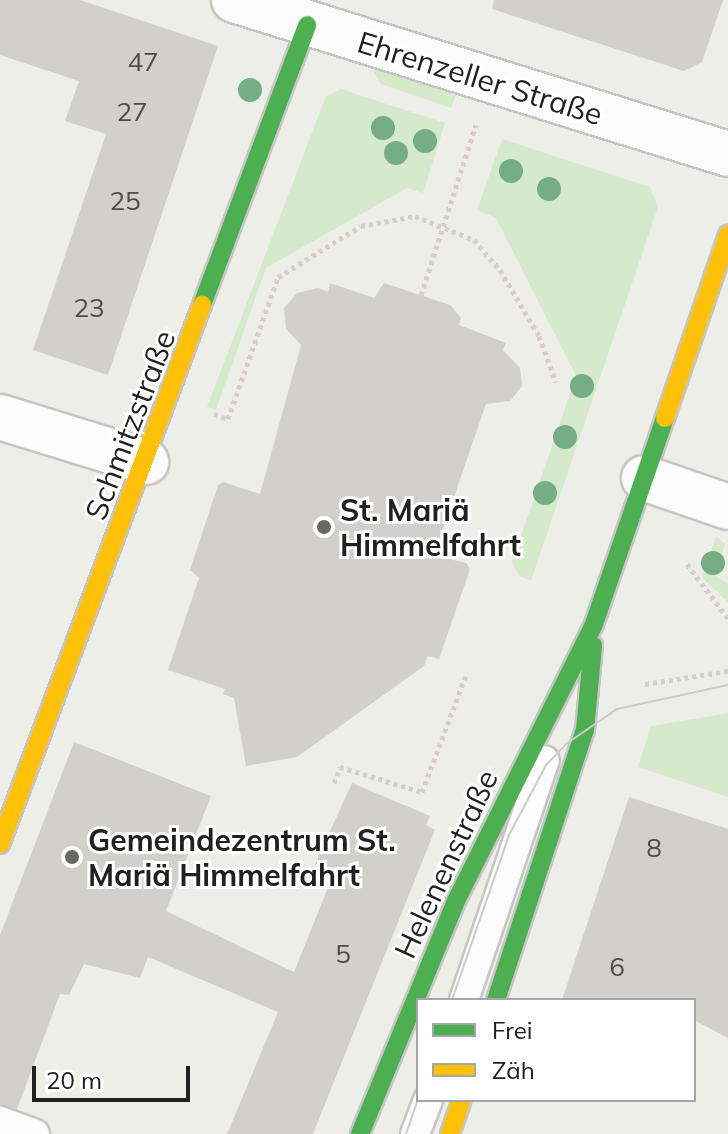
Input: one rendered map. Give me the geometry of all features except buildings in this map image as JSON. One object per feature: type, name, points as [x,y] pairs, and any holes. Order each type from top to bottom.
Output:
[{"type":"main road","name":"Schmitzstraße","points":[[0,844],[146,462],[307,25]]},
{"type":"main road","name":"Helenenstraße","points":[[416,998],[456,901],[594,624],[728,235]]},
{"type":"main road","name":"Helenenstraße","points":[[497,998],[585,730],[594,624]]},
{"type":"main road","name":"Helenenstraße","points":[[360,1134],[416,998]]},
{"type":"main road","points":[[450,1134],[461,1102]]},
{"type":"street","name":"Ehrenzeller Straße","points":[[234,0],[728,154]]},
{"type":"street","points":[[0,417],[146,462]]},
{"type":"street","points":[[644,478],[728,507]]},
{"type":"lane","points":[[465,998],[594,624]]},
{"type":"lane","points":[[415,1134],[427,1102]]},
{"type":"lane","points":[[0,1121],[35,1134]]},
{"type":"path","points":[[421,295],[469,147]]},
{"type":"path","points":[[215,414],[228,419],[278,277],[361,226],[415,216],[474,240],[500,270],[539,336],[556,382]]},
{"type":"path","points":[[687,564],[728,618]]},
{"type":"path","points":[[645,684],[728,671]]},
{"type":"path","points":[[334,783],[340,767],[422,792],[467,672]]},
{"type":"green space","points":[[371,67],[456,95],[451,108],[381,84]]},
{"type":"green space","points":[[341,89],[445,123],[423,193],[407,188],[266,268],[216,410],[207,407],[326,96]]},
{"type":"green space","points":[[502,139],[650,187],[658,207],[531,581],[519,576],[512,562],[576,376],[496,218],[477,210]]},
{"type":"green space","points":[[716,536],[725,544],[715,576],[728,583],[728,602],[702,578]]},
{"type":"green space","points":[[728,713],[728,797],[638,767],[651,726]]},
{"type":"tram line","points":[[453,998],[509,835],[546,765],[566,744],[617,709],[728,685]]},
{"type":"tram line","points":[[406,1134],[417,1102]]},
{"type":"traffic: fast","points":[[202,305],[307,25]]},
{"type":"traffic: fast","points":[[416,998],[456,901],[594,624],[665,418]]},
{"type":"traffic: fast","points":[[497,998],[585,730],[593,645]]},
{"type":"traffic: fast","points":[[360,1134],[416,998]]},
{"type":"traffic: slow","points":[[665,418],[728,235]]},
{"type":"traffic: slow","points":[[0,844],[202,305]]},
{"type":"traffic: slow","points":[[450,1134],[461,1102]]},
{"type":"place","name":"St. Mariä Himmelfahrt","points":[[324,527]]},
{"type":"place","name":"Gemeindezentrum St. Mariä Himmelfahrt","points":[[72,857]]}]
